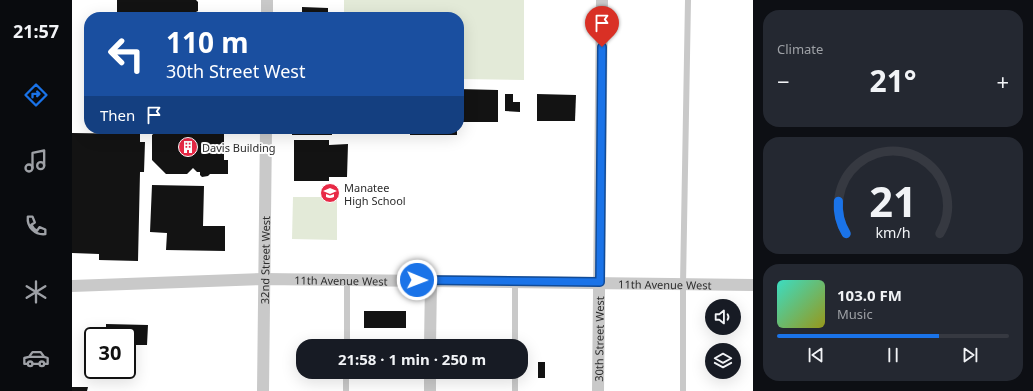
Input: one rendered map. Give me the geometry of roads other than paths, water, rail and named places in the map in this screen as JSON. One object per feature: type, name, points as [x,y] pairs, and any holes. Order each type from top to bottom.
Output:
[{"type":"street","points":[[267,0],[267,12]]},
{"type":"street","name":"30th Street West","points":[[598,391],[602,0]]},
{"type":"street","name":"32nd Street West","points":[[263,391],[266,134]]},
{"type":"street","name":"11th Avenue West","points":[[72,286],[264,278],[753,285]]},
{"type":"street","points":[[430,339],[431,280]]},
{"type":"street","points":[[430,379],[430,391]]},
{"type":"lane","points":[[683,391],[683,284],[688,0]]},
{"type":"lane","points":[[347,280],[347,339]]},
{"type":"lane","points":[[515,281],[515,339]]},
{"type":"lane","points":[[346,379],[346,391]]},
{"type":"lane","points":[[515,379],[515,391]]},
{"type":"place","name":"Davis Building","points":[[188,147]]},
{"type":"place","name":"Manatee High School","points":[[330,193]]}]
